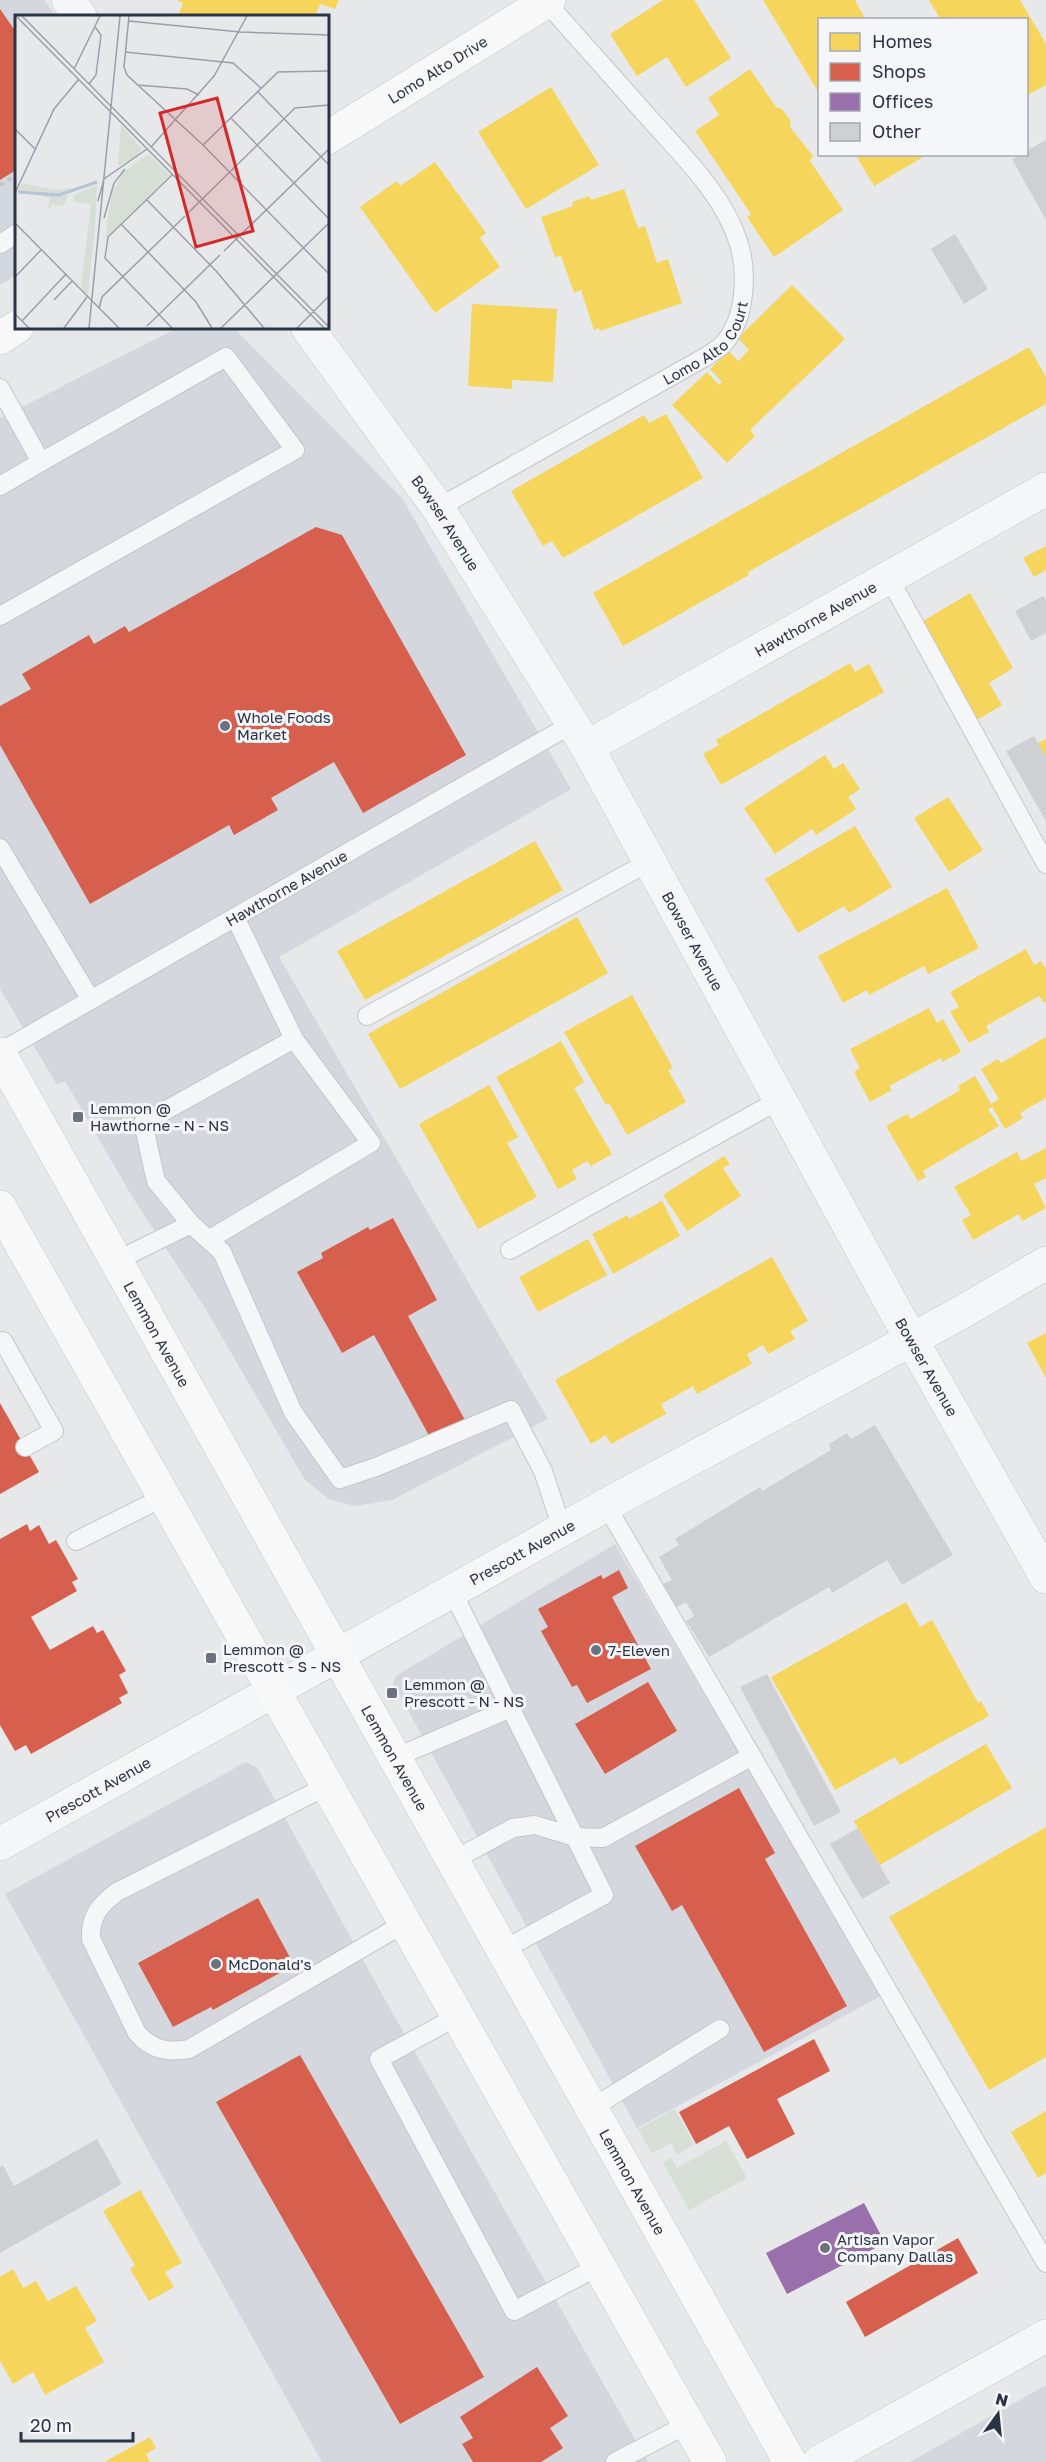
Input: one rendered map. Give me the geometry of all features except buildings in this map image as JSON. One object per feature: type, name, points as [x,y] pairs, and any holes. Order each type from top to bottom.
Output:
[{"type":"main road","name":"Lomo Alto Drive","points":[[328,137],[548,1]]},
{"type":"main road","points":[[0,338],[15,328]]},
{"type":"main road","name":"Lemmon Avenue","points":[[0,1053],[790,2462]]},
{"type":"main road","points":[[0,1207],[710,2462]]},
{"type":"street","points":[[68,0],[79,15]]},
{"type":"street","name":"Bowser Avenue","points":[[308,328],[438,508],[579,735],[1046,1577]]},
{"type":"street","name":"Hawthorne Avenue","points":[[579,735],[888,576],[1046,489]]},
{"type":"street","name":"Prescott Avenue","points":[[0,1844],[606,1505],[912,1339],[1046,1263]]},
{"type":"street","points":[[819,2462],[1046,2336]]},
{"type":"lane","name":"Lomo Alto Court","points":[[438,508],[707,356],[725,343],[742,302],[743,271],[738,240],[719,203],[686,160],[548,1]]},
{"type":"lane","points":[[0,244],[15,235]]},
{"type":"lane","points":[[0,486],[226,357],[296,450],[0,616]]},
{"type":"lane","points":[[0,388],[41,462]]},
{"type":"lane","points":[[888,576],[1046,864]]},
{"type":"lane","name":"Hawthorne Avenue","points":[[0,1053],[235,917],[579,735]]},
{"type":"lane","points":[[0,848],[91,1000]]},
{"type":"lane","points":[[367,1017],[649,862]]},
{"type":"lane","points":[[210,1239],[370,1143],[294,1039],[235,917]]},
{"type":"lane","points":[[294,1039],[143,1123],[156,1181],[191,1224],[222,1252],[293,1412],[340,1479],[376,1467],[511,1410],[543,1471],[562,1530]]},
{"type":"lane","points":[[510,1250],[781,1099]]},
{"type":"lane","points":[[116,1261],[191,1224]]},
{"type":"lane","points":[[0,1343],[3,1341],[54,1431],[25,1447]]},
{"type":"lane","points":[[76,1541],[164,1497]]},
{"type":"lane","points":[[606,1505],[1046,2263]]},
{"type":"lane","points":[[452,1591],[604,1894],[503,1950]]},
{"type":"lane","points":[[394,1758],[511,1708]]},
{"type":"lane","points":[[452,1861],[513,1828],[535,1825],[575,1837],[603,1838],[752,1756]]},
{"type":"lane","points":[[327,1786],[117,1892],[102,1902],[91,1925],[91,1939],[138,2033],[146,2043],[158,2049],[172,2052],[189,2049],[405,1923]]},
{"type":"lane","points":[[458,2016],[379,2059],[514,2311],[599,2266]]},
{"type":"lane","points":[[592,2108],[720,2029]]},
{"type":"lane","points":[[615,2462],[688,2424]]},
{"type":"path","points":[[0,185],[15,176]]},
{"type":"shaded area","points":[[0,0],[44,0],[55,15],[15,15],[15,276],[0,285]]},
{"type":"shaded area","points":[[177,328],[234,328],[402,498],[571,789],[279,957],[548,1419],[392,1500],[355,1506],[329,1499],[305,1480],[205,1308],[133,1198],[65,1081],[57,1085],[0,989],[0,418]]},
{"type":"shaded area","points":[[615,1544],[883,1995],[637,2128],[393,1683],[396,1676]]},
{"type":"shaded area","points":[[246,1762],[258,1769],[383,1996],[648,2462],[322,2462],[5,1894]]},
{"type":"shaded area","points":[[675,2109],[694,2144],[677,2155],[671,2143],[652,2153],[638,2129]]},
{"type":"shaded area","points":[[726,2141],[747,2178],[689,2210],[663,2162],[671,2158],[677,2168]]},
{"type":"shaded area","points":[[1046,2385],[1046,2462],[910,2462]]},
{"type":"place","name":"Whole Foods Market","points":[[225,726]]},
{"type":"place","name":"Lemmon @ Hawthorne - N - NS","points":[[78,1117]]},
{"type":"place","name":"7-Eleven","points":[[596,1650]]},
{"type":"place","name":"Lemmon @ Prescott - S - NS","points":[[211,1658]]},
{"type":"place","name":"Lemmon @ Prescott - N - NS","points":[[392,1693]]},
{"type":"place","name":"McDonald's","points":[[216,1964]]},
{"type":"place","name":"Artisan Vapor Company Dallas","points":[[825,2248]]}]
